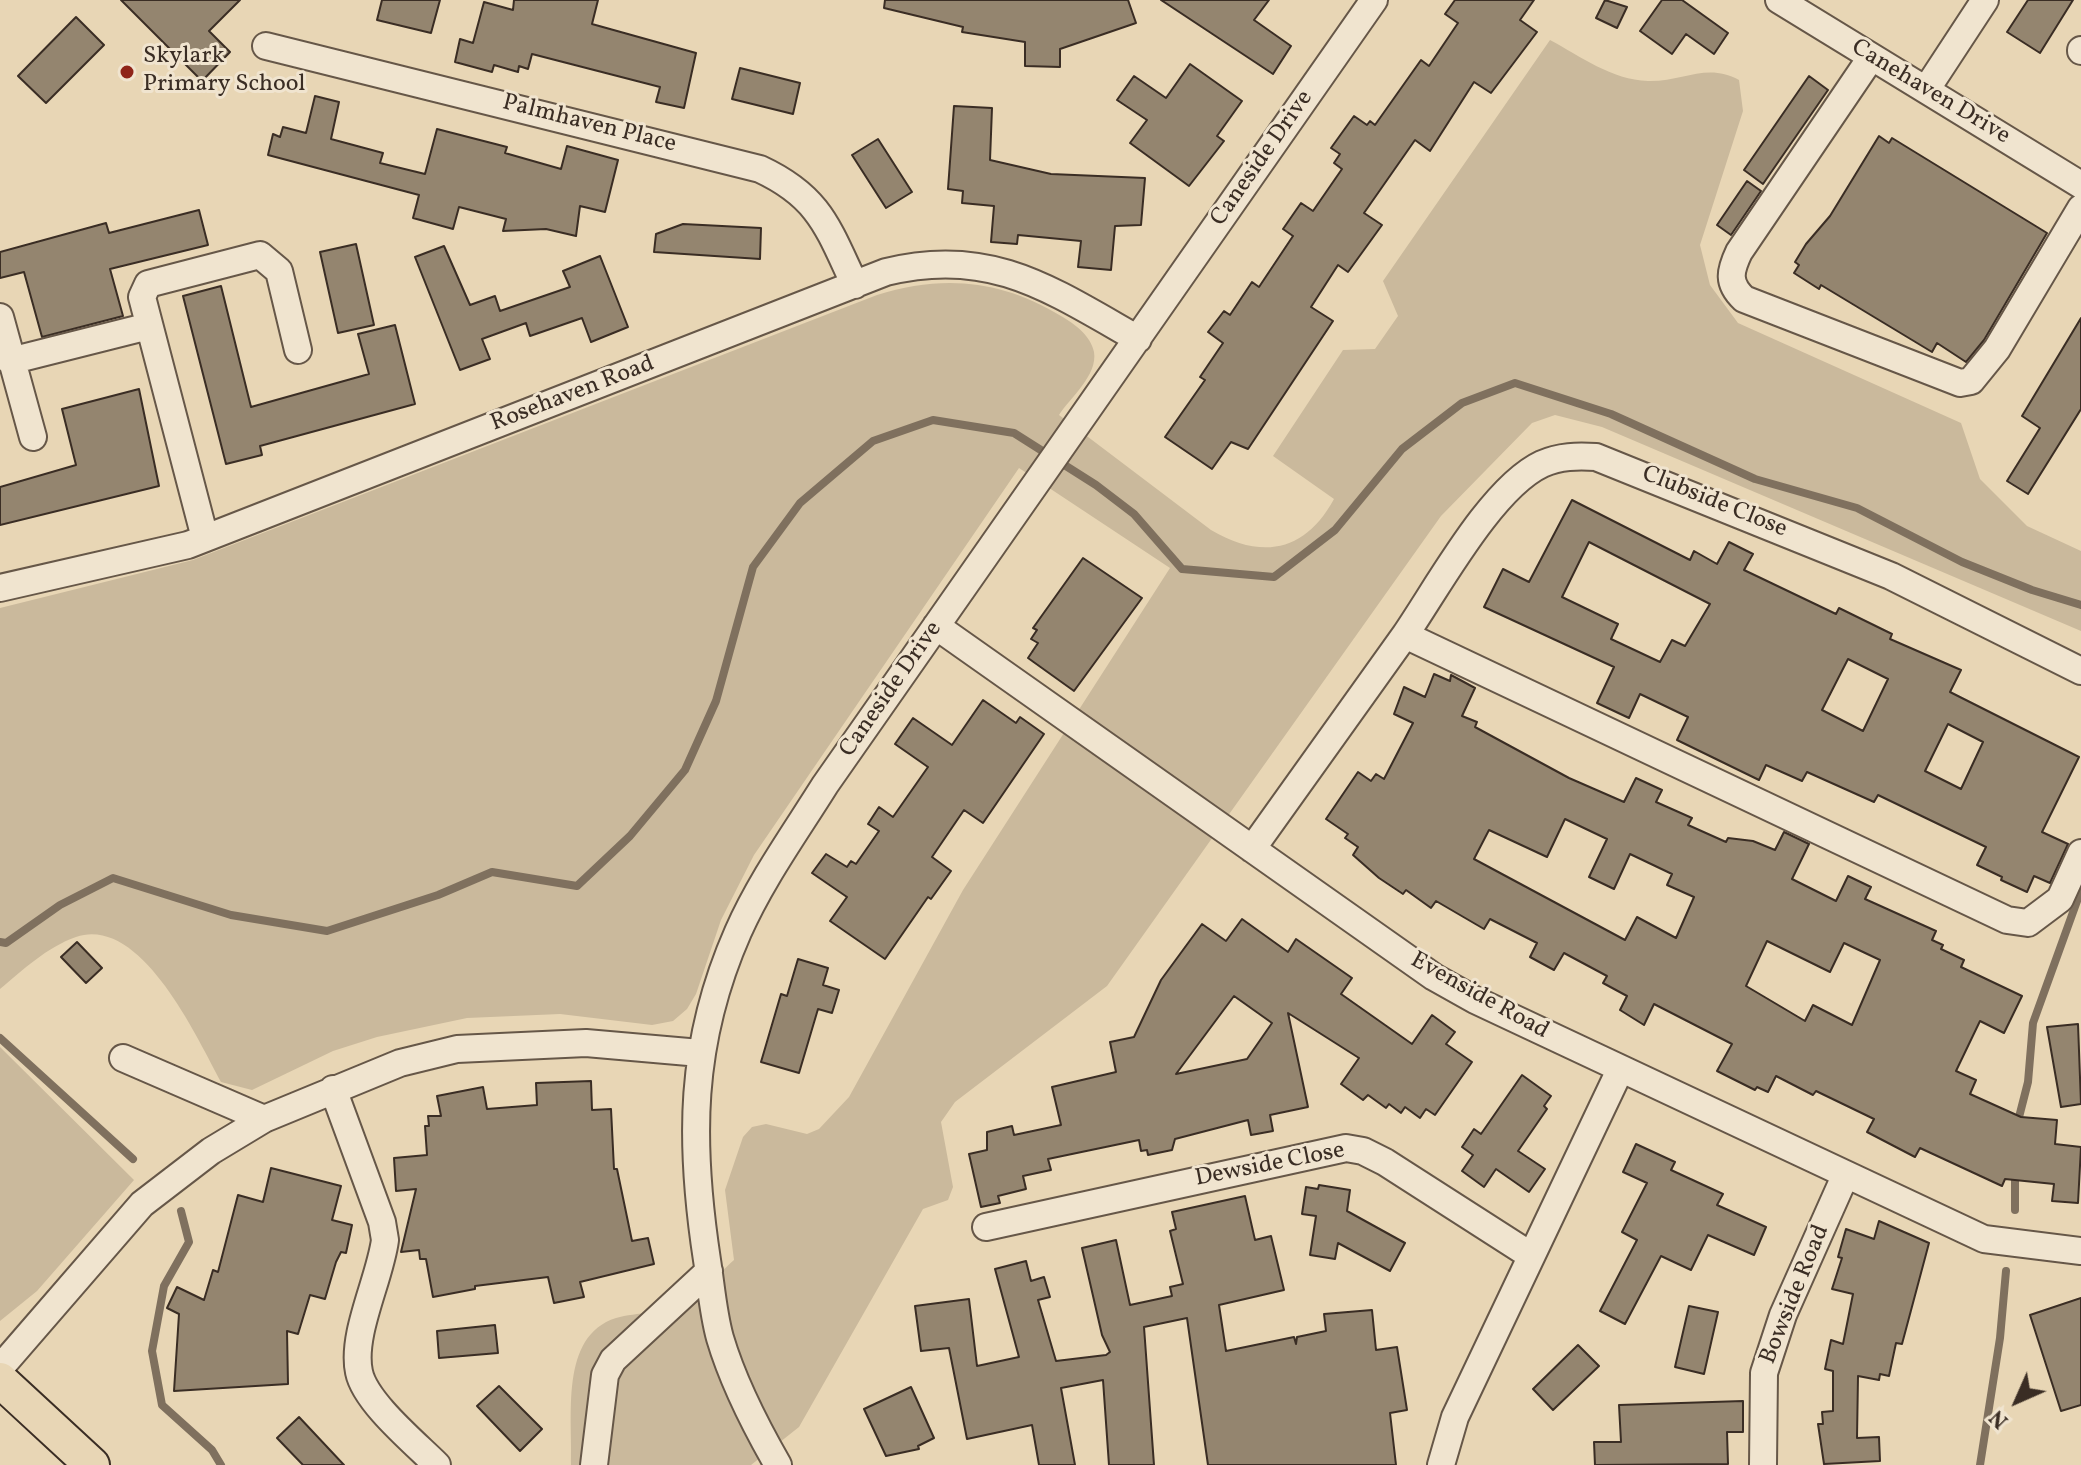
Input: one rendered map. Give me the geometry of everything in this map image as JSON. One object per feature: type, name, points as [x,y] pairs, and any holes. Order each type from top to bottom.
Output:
[{"type":"main road","points":[[0,1380],[92,1465]]},
{"type":"street","name":"Caneside Drive","points":[[778,1465],[754,1424],[720,1337],[693,1145],[700,1053],[728,959],[769,873],[825,785],[1374,0]]},
{"type":"street","name":"Canehaven Drive","points":[[1779,0],[1870,59],[2081,185]]},
{"type":"street","points":[[1926,90],[1985,0]]},
{"type":"street","name":"Palmhaven Place","points":[[266,46],[760,169],[790,183],[811,202],[855,285]]},
{"type":"street","points":[[1870,59],[1739,252],[1730,272],[1737,292],[1744,299],[1960,383],[1971,381],[1997,349],[2081,208]]},
{"type":"street","points":[[205,538],[142,297],[148,284],[260,255],[279,271],[298,350]]},
{"type":"street","name":"Rosehaven Road","points":[[0,588],[205,538],[909,266],[945,262],[983,265],[1032,279],[1138,339]]},
{"type":"street","points":[[0,317],[33,437]]},
{"type":"street","points":[[10,361],[149,326]]},
{"type":"street","name":"Clubside Close","points":[[1252,849],[1492,508],[1515,483],[1542,465],[1571,455],[1619,464],[1891,576],[2081,671]]},
{"type":"street","name":"Evenside Road","points":[[936,626],[1434,977],[1519,1023],[1984,1239],[2081,1251]]},
{"type":"street","points":[[1405,635],[2007,920],[2028,923],[2060,899],[2081,853]]},
{"type":"street","points":[[0,1368],[142,1204],[211,1151],[264,1119],[400,1063],[457,1049],[586,1043],[700,1053]]},
{"type":"street","points":[[123,1058],[264,1119]]},
{"type":"street","points":[[1441,1465],[1455,1417],[1620,1070]]},
{"type":"street","points":[[333,1089],[382,1222],[385,1240],[359,1344],[359,1373],[374,1400],[437,1465]]},
{"type":"street","name":"Dewside Close","points":[[986,1227],[1346,1148],[1363,1151],[1385,1162],[1530,1255]]},
{"type":"street","name":"Bowside Road","points":[[1763,1465],[1764,1373],[1783,1315],[1845,1176]]},
{"type":"street","points":[[594,1465],[605,1375],[613,1360],[709,1271]]},
{"type":"shaded area","points":[[1550,40],[1597,66],[1635,80],[1661,81],[1716,73],[1739,80],[1743,111],[1700,245],[1710,285],[1738,323],[1961,423],[1980,479],[2027,526],[2081,551],[2081,631],[1602,427],[1555,415],[1532,423],[1441,516],[1107,986],[955,1102],[941,1122],[953,1187],[948,1200],[923,1209],[799,1427],[751,1465],[571,1465],[571,1402],[577,1360],[585,1342],[598,1328],[616,1318],[667,1310],[683,1304],[703,1290],[734,1260],[725,1190],[743,1137],[752,1127],[766,1124],[807,1134],[819,1129],[849,1097],[963,890],[1170,568],[1019,468],[754,855],[721,920],[696,994],[687,1009],[673,1021],[652,1025],[560,1014],[467,1018],[377,1037],[333,1051],[252,1090],[221,1082],[164,984],[144,961],[123,944],[100,935],[65,941],[0,989],[0,608],[193,560],[877,295],[925,284],[972,284],[994,288],[1039,304],[1077,327],[1090,341],[1094,361],[1088,378],[1059,415],[1211,530],[1248,545],[1281,546],[1310,530],[1334,499],[1273,456],[1343,350],[1375,349],[1398,316],[1383,281]]},
{"type":"shaded area","points":[[0,1047],[134,1180],[37,1291],[0,1321]]},
{"type":"building","points":[[121,0],[240,0],[209,31],[230,52],[202,81]]},
{"type":"building","points":[[382,0],[440,0],[431,33],[377,20]]},
{"type":"building","points":[[514,0],[598,0],[592,24],[696,53],[684,108],[656,102],[660,87],[532,54],[528,69],[519,66],[518,72],[494,65],[492,72],[455,62],[460,39],[473,43],[484,2],[513,10]]},
{"type":"building","points":[[885,0],[1128,0],[1136,23],[1060,49],[1060,67],[1025,66],[1025,42],[962,32],[963,27],[884,8]]},
{"type":"building","points":[[1161,0],[1269,0],[1254,20],[1291,46],[1273,74]]},
{"type":"building","points":[[1455,0],[1534,0],[1520,20],[1537,32],[1491,93],[1474,82],[1430,151],[1415,140],[1364,213],[1382,225],[1348,272],[1338,265],[1311,307],[1333,321],[1248,449],[1231,442],[1212,469],[1165,437],[1205,380],[1200,377],[1223,343],[1208,332],[1224,311],[1230,315],[1252,282],[1259,287],[1293,236],[1283,229],[1301,203],[1313,211],[1342,169],[1334,163],[1340,154],[1331,148],[1354,116],[1367,125],[1370,121],[1375,125],[1421,60],[1429,66],[1458,23],[1445,14]]},
{"type":"building","points":[[1605,0],[1627,7],[1617,28],[1596,18]]},
{"type":"building","points":[[1662,0],[1682,0],[1728,33],[1714,54],[1686,34],[1672,54],[1640,31]]},
{"type":"building","points":[[2028,0],[2073,0],[2040,53],[2007,32]]},
{"type":"building","points":[[76,17],[104,45],[46,103],[18,76]]},
{"type":"building","points":[[1190,64],[1242,101],[1217,136],[1224,141],[1189,186],[1130,143],[1147,120],[1117,100],[1134,76],[1166,98]]},
{"type":"building","points":[[740,68],[800,83],[793,114],[732,99]]},
{"type":"building","points":[[1809,76],[1828,90],[1763,184],[1744,170]]},
{"type":"building","points":[[315,96],[339,102],[331,139],[383,153],[380,163],[425,174],[437,129],[507,147],[505,153],[561,169],[567,146],[618,160],[605,212],[580,206],[576,236],[546,229],[503,231],[506,219],[459,207],[453,229],[413,218],[419,195],[268,155],[273,134],[280,137],[283,127],[306,133]]},
{"type":"building","points":[[954,106],[992,108],[990,160],[1051,174],[1145,178],[1141,225],[1115,226],[1111,270],[1078,267],[1081,241],[1018,235],[1017,244],[991,242],[994,206],[962,203],[963,191],[948,189]]},
{"type":"building","points":[[1879,136],[1889,143],[1892,138],[2047,233],[1984,340],[1966,362],[1937,343],[1932,352],[1821,285],[1819,289],[1794,273],[1799,265],[1795,262],[1806,244],[1830,216]]},
{"type":"building","points":[[878,139],[912,192],[886,208],[852,155]]},
{"type":"building","points":[[1747,181],[1761,191],[1731,235],[1717,225]]},
{"type":"building","points":[[199,210],[208,245],[110,269],[123,316],[42,337],[24,272],[0,278],[0,252],[106,223],[109,233]]},
{"type":"building","points":[[683,224],[761,228],[760,259],[654,252],[656,234]]},
{"type":"building","points":[[356,244],[374,325],[338,333],[320,252]]},
{"type":"building","points":[[444,246],[470,305],[495,296],[500,311],[570,287],[563,271],[600,256],[628,327],[591,342],[582,318],[530,336],[526,323],[482,339],[490,359],[460,370],[415,257]]},
{"type":"building","points":[[221,286],[251,407],[369,374],[358,334],[395,325],[415,404],[260,446],[262,455],[226,464],[183,296]]},
{"type":"building","points":[[2081,318],[2081,409],[2028,494],[2007,481],[2040,428],[2022,416]]},
{"type":"building","points":[[139,389],[159,486],[0,525],[0,487],[76,465],[62,409]]},
{"type":"building","points":[[1572,500],[1690,560],[1694,551],[1717,564],[1729,542],[1753,554],[1744,570],[1836,614],[1839,608],[1892,634],[1890,639],[1961,670],[1950,692],[2079,757],[2042,832],[2068,844],[2050,883],[2034,876],[2027,892],[2001,880],[2002,877],[1977,865],[1986,847],[1878,795],[1874,802],[1807,772],[1802,781],[1766,765],[1759,780],[1677,740],[1688,717],[1640,694],[1629,718],[1597,703],[1614,667],[1484,607],[1503,569],[1529,582]],"holes":[[[1589,542],[1710,604],[1685,646],[1672,640],[1660,662],[1611,639],[1618,624],[1562,597]],[[1848,659],[1888,679],[1863,731],[1822,710]],[[1948,724],[1983,742],[1961,789],[1925,771]]]},
{"type":"building","points":[[1083,558],[1142,598],[1074,691],[1028,658],[1038,643],[1031,639],[1037,630],[1033,628]]},
{"type":"building","points":[[1434,674],[1450,681],[1451,675],[1475,688],[1462,716],[1477,722],[1475,727],[1569,778],[1624,802],[1636,778],[1662,790],[1656,802],[1692,818],[1688,825],[1726,842],[1728,838],[1753,841],[1775,850],[1784,832],[1809,844],[1792,879],[1836,901],[1848,876],[1871,887],[1865,899],[1936,931],[1932,940],[1943,945],[1941,949],[1964,960],[1961,967],[2022,996],[2004,1033],[1980,1021],[1956,1071],[1976,1080],[1970,1094],[2021,1117],[2057,1120],[2055,1144],[2081,1147],[2078,1203],[2052,1201],[2054,1184],[2005,1179],[2002,1186],[1920,1148],[1915,1157],[1867,1132],[1874,1119],[1816,1091],[1813,1095],[1776,1076],[1768,1092],[1757,1087],[1755,1090],[1717,1071],[1732,1044],[1654,1004],[1644,1025],[1620,1010],[1627,996],[1603,983],[1607,976],[1564,953],[1554,970],[1530,957],[1537,943],[1490,919],[1484,929],[1436,901],[1431,908],[1406,890],[1403,894],[1379,878],[1353,855],[1358,847],[1345,838],[1348,834],[1326,819],[1358,772],[1371,781],[1376,774],[1384,779],[1413,723],[1394,714],[1404,687],[1425,697]],"holes":[[[1565,819],[1607,839],[1589,877],[1614,889],[1630,854],[1672,874],[1667,885],[1694,897],[1676,938],[1637,917],[1625,940],[1474,859],[1489,830],[1547,857]],[[1767,941],[1830,972],[1844,943],[1880,960],[1852,1025],[1813,1005],[1805,1021],[1746,986]]]},
{"type":"building","points":[[983,700],[1016,723],[1020,717],[1044,734],[983,823],[964,810],[932,857],[951,871],[931,899],[928,897],[885,959],[830,921],[847,897],[812,873],[826,854],[847,867],[851,861],[856,864],[879,831],[868,824],[879,807],[893,817],[928,767],[895,744],[913,718],[952,745]]},
{"type":"building","points":[[1242,919],[1288,952],[1296,939],[1352,978],[1341,994],[1412,1044],[1432,1015],[1455,1032],[1446,1044],[1472,1062],[1435,1115],[1426,1109],[1420,1118],[1405,1107],[1401,1113],[1389,1104],[1386,1108],[1368,1095],[1363,1100],[1341,1084],[1359,1058],[1288,1013],[1308,1107],[1270,1115],[1273,1131],[1251,1135],[1248,1120],[1175,1139],[1172,1150],[1148,1155],[1147,1150],[1141,1151],[1139,1140],[1048,1159],[1051,1170],[1023,1176],[1026,1189],[998,1196],[1000,1203],[981,1207],[969,1154],[987,1150],[987,1132],[1012,1126],[1014,1135],[1061,1125],[1052,1087],[1116,1072],[1110,1042],[1134,1037],[1161,980],[1202,924],[1226,941]],"holes":[[[1234,996],[1272,1023],[1247,1059],[1176,1074]]]},
{"type":"building","points":[[77,942],[102,968],[86,983],[61,957]]},
{"type":"building","points":[[798,959],[828,968],[823,985],[839,990],[832,1013],[818,1009],[799,1073],[761,1062],[781,994],[787,996]]},
{"type":"building","points":[[2078,1024],[2081,1104],[2061,1107],[2047,1027]]},
{"type":"building","points":[[1522,1075],[1551,1096],[1544,1106],[1547,1109],[1518,1151],[1545,1169],[1529,1192],[1496,1169],[1484,1187],[1462,1171],[1473,1155],[1462,1147],[1474,1129],[1481,1134]]},
{"type":"building","points":[[591,1081],[592,1110],[611,1109],[614,1169],[617,1169],[632,1241],[648,1238],[654,1264],[580,1282],[584,1297],[554,1303],[548,1277],[475,1286],[475,1289],[433,1297],[426,1259],[420,1259],[419,1250],[401,1252],[416,1189],[396,1191],[394,1158],[427,1155],[425,1126],[429,1126],[428,1116],[441,1116],[437,1096],[483,1087],[487,1109],[537,1105],[536,1083]]},
{"type":"building","points":[[1636,1144],[1675,1162],[1671,1170],[1723,1194],[1717,1205],[1766,1227],[1754,1255],[1708,1235],[1691,1270],[1661,1256],[1625,1324],[1600,1311],[1637,1240],[1622,1232],[1647,1183],[1623,1172]]},
{"type":"building","points":[[271,1168],[341,1186],[332,1220],[352,1225],[346,1253],[341,1252],[336,1262],[325,1299],[310,1295],[298,1334],[287,1331],[288,1384],[174,1391],[179,1314],[167,1308],[177,1287],[204,1300],[213,1270],[218,1272],[238,1195],[263,1202]]},
{"type":"building","points":[[1319,1185],[1350,1190],[1347,1211],[1405,1243],[1390,1271],[1338,1243],[1335,1259],[1310,1255],[1316,1216],[1302,1214],[1306,1187],[1318,1189]]},
{"type":"building","points":[[1245,1196],[1255,1240],[1271,1236],[1284,1290],[1219,1305],[1226,1351],[1294,1337],[1296,1344],[1297,1337],[1326,1331],[1324,1314],[1372,1310],[1376,1350],[1397,1347],[1407,1410],[1390,1413],[1396,1465],[1208,1465],[1187,1318],[1144,1327],[1154,1465],[1109,1465],[1103,1380],[1061,1388],[1075,1465],[1039,1465],[1032,1425],[967,1439],[949,1348],[921,1351],[915,1306],[969,1299],[977,1366],[1019,1357],[995,1269],[1026,1261],[1031,1281],[1044,1277],[1050,1297],[1038,1300],[1056,1361],[1106,1355],[1110,1352],[1102,1335],[1082,1248],[1116,1240],[1130,1305],[1172,1296],[1170,1287],[1183,1284],[1170,1231],[1176,1229],[1172,1212]]},
{"type":"building","points":[[1879,1221],[1929,1243],[1902,1344],[1896,1343],[1889,1376],[1880,1374],[1879,1380],[1858,1376],[1857,1438],[1879,1437],[1880,1461],[1824,1464],[1818,1424],[1823,1424],[1822,1412],[1833,1411],[1833,1371],[1825,1369],[1831,1340],[1843,1344],[1853,1294],[1832,1289],[1842,1258],[1838,1257],[1846,1229],[1874,1239]]},
{"type":"building","points":[[2081,1298],[2081,1405],[2061,1411],[2030,1315]]},
{"type":"building","points":[[1689,1306],[1718,1312],[1704,1374],[1675,1367]]},
{"type":"building","points":[[495,1325],[498,1353],[439,1358],[437,1331]]},
{"type":"building","points":[[1578,1345],[1599,1366],[1553,1410],[1533,1389]]},
{"type":"building","points":[[499,1386],[542,1429],[520,1451],[477,1406]]},
{"type":"building","points":[[911,1387],[934,1438],[918,1446],[919,1449],[886,1456],[864,1409]]},
{"type":"building","points":[[1743,1401],[1743,1432],[1727,1432],[1728,1464],[1595,1465],[1594,1442],[1621,1442],[1619,1405]]},
{"type":"building","points":[[299,1417],[344,1465],[303,1465],[277,1438]]},
{"type":"waterway","points":[[0,942],[6,943],[60,905],[113,878],[231,915],[327,931],[438,895],[492,872],[577,886],[630,836],[685,770],[716,701],[753,567],[800,503],[873,441],[933,420],[1014,433],[1096,485],[1134,514],[1182,569],[1274,577],[1335,530],[1402,449],[1462,403],[1515,383],[1611,414],[1755,479],[1857,508],[1962,562],[2032,590],[2081,605]]},
{"type":"waterway","points":[[2017,1125],[2028,1082],[2033,1023],[2081,890]]},
{"type":"waterway","points":[[0,1038],[133,1159]]},
{"type":"waterway","points":[[2015,1170],[2015,1210]]},
{"type":"waterway","points":[[181,1211],[189,1242],[164,1286],[152,1351],[162,1405],[212,1450],[221,1465]]},
{"type":"waterway","points":[[1980,1465],[2000,1338],[2006,1271]]},
{"type":"place","name":"Skylark Primary School","points":[[127,72]]}]
